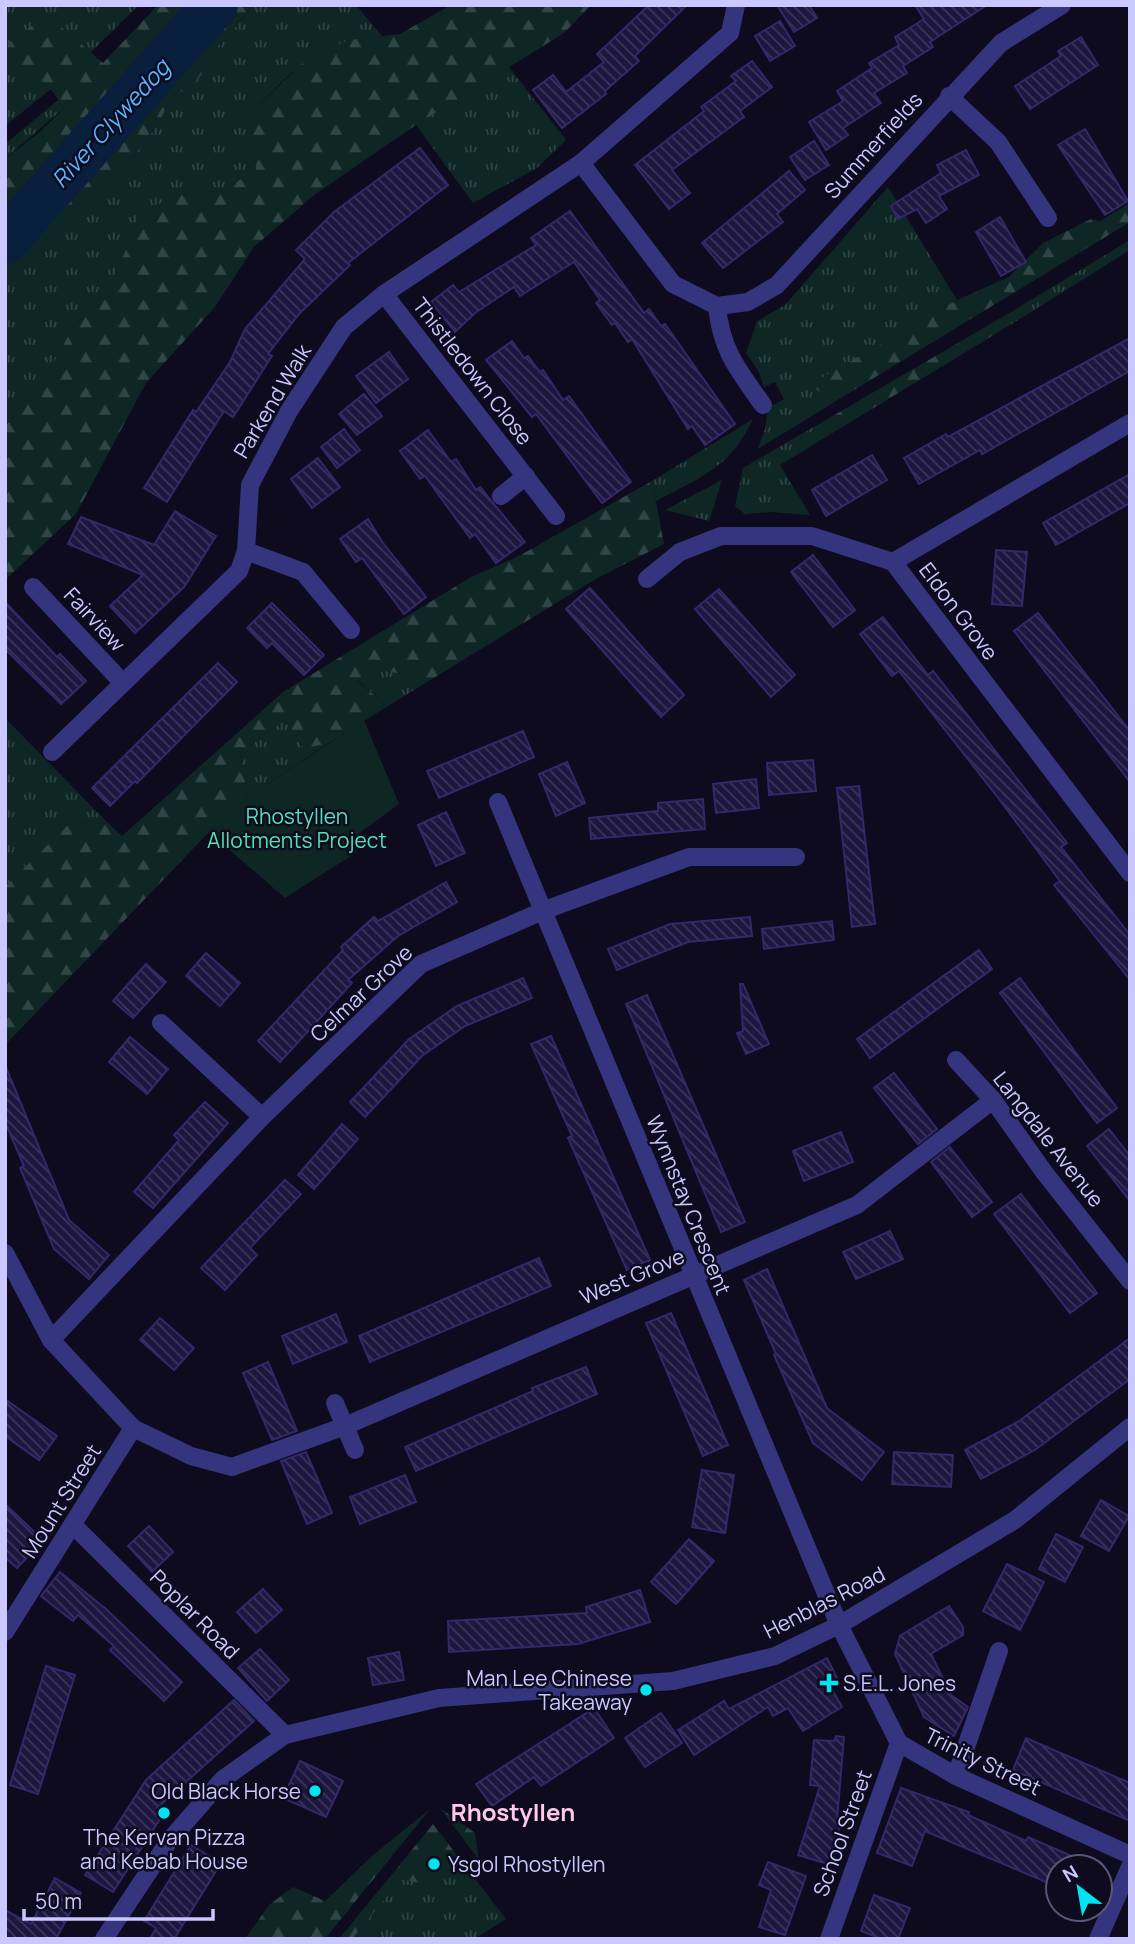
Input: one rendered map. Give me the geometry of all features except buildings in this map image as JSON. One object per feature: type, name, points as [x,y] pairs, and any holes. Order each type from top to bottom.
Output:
[{"type":"street","points":[[736,5],[730,33],[581,163],[673,284],[717,306],[719,332],[729,358],[763,405]]},
{"type":"street","name":"Summerfields","points":[[717,306],[748,302],[777,285],[948,96],[1001,43],[1062,5]]},
{"type":"street","points":[[948,96],[998,142],[1048,218]]},
{"type":"street","name":"Parkend Walk","points":[[52,752],[239,571],[246,551],[250,485],[289,411],[344,327],[384,294],[581,163]]},
{"type":"street","name":"Thistledown Close","points":[[384,294],[556,516]]},
{"type":"street","name":"Eldon Grove","points":[[1130,423],[893,562],[1130,873]]},
{"type":"street","name":"Thistledown Close","points":[[501,496],[526,476]]},
{"type":"street","points":[[647,579],[680,552],[721,536],[812,536],[893,562]]},
{"type":"street","points":[[246,551],[303,572],[351,630]]},
{"type":"street","name":"Fairview","points":[[33,587],[124,683]]},
{"type":"street","name":"Wynnstay Crescent","points":[[498,802],[545,909],[692,1274],[839,1625]]},
{"type":"street","name":"Celmar Grove","points":[[51,1340],[262,1117],[421,964],[545,909],[689,857],[796,857]]},
{"type":"street","points":[[161,1023],[262,1117]]},
{"type":"street","name":"Langdale Avenue","points":[[956,1060],[993,1100],[1044,1172],[1130,1280]]},
{"type":"street","name":"West Grove","points":[[133,1428],[191,1455],[232,1467],[345,1426],[857,1205],[993,1100]]},
{"type":"street","points":[[5,1252],[51,1340],[133,1428]]},
{"type":"street","points":[[335,1403],[355,1450]]},
{"type":"street","name":"Henblas Road","points":[[285,1735],[439,1698],[674,1681],[775,1656],[839,1625],[1015,1520],[1130,1427]]},
{"type":"street","name":"Mount Street","points":[[5,1632],[74,1527],[133,1428]]},
{"type":"street","name":"Poplar Road","points":[[74,1527],[285,1735]]},
{"type":"street","name":"Trinity Street","points":[[839,1625],[898,1743],[956,1776],[1130,1855]]},
{"type":"street","points":[[956,1776],[999,1651]]},
{"type":"street","points":[[104,1939],[169,1841],[223,1779],[285,1735]]},
{"type":"street","name":"School Street","points":[[829,1939],[898,1743]]},
{"type":"street","points":[[1098,1939],[1130,1867]]},
{"type":"green space","points":[[5,5],[139,5],[90,53],[53,20],[48,85],[51,89],[5,126]]},
{"type":"green space","points":[[158,5],[251,5],[243,19],[215,49],[196,84],[173,96],[156,127],[111,186],[63,214],[37,248],[5,278],[5,159],[41,131],[64,108],[48,85],[8,61],[10,42],[33,25],[53,20],[103,63]]},
{"type":"green space","points":[[251,5],[356,5],[382,36],[322,51],[295,70],[251,113],[256,169],[225,190],[178,195],[141,213],[110,288],[73,327],[52,366],[5,427],[5,278],[37,248],[63,214],[111,186],[156,127],[173,96],[196,84],[215,48],[243,19]]},
{"type":"green space","points":[[451,5],[591,5],[564,33],[416,125],[314,195],[254,247],[215,307],[146,383],[76,514],[5,580],[5,427],[52,366],[73,327],[110,288],[141,213],[178,195],[225,190],[256,169],[251,113],[311,55],[349,40],[400,34]]},
{"type":"green space","points":[[509,67],[566,140],[537,168],[473,203],[416,125]]},
{"type":"green space","points":[[58,100],[64,108],[5,159],[5,144]]},
{"type":"green space","points":[[888,187],[957,300],[810,385],[836,401],[758,449],[768,408],[784,399],[775,382],[764,387],[759,372],[746,353],[757,321],[785,305]]},
{"type":"green space","points":[[1130,203],[1130,222],[836,401],[809,385],[957,300],[1009,277],[1043,243],[1091,219],[1100,221]]},
{"type":"green space","points":[[1130,240],[1130,250],[1002,330],[1006,315]]},
{"type":"green space","points":[[1006,315],[1002,330],[839,429],[833,422],[824,421]]},
{"type":"green space","points":[[753,419],[744,436],[724,460],[700,477],[656,501],[652,481]]},
{"type":"green space","points":[[824,421],[833,422],[839,429],[780,465],[810,515],[772,512],[745,514],[735,506],[743,468]]},
{"type":"green space","points":[[722,480],[709,521],[665,510]]},
{"type":"green space","points":[[652,481],[664,544],[594,580],[432,679],[374,669],[356,680],[388,706],[327,744],[304,748],[285,720],[240,753],[248,797],[209,832],[5,1045],[5,887],[71,822],[109,824],[122,836],[283,692],[471,577],[517,557]]},
{"type":"green space","points":[[374,669],[432,679],[388,706],[356,679]]},
{"type":"green space","points":[[5,718],[109,824],[71,822],[5,887]]},
{"type":"green space","points":[[285,720],[304,748],[327,744],[248,797],[240,753]]},
{"type":"green space","name":"Rhostyllen Allotments Project","points":[[364,720],[399,804],[350,840],[357,852],[285,898],[209,832],[248,797]]},
{"type":"green space","points":[[440,1808],[475,1833],[479,1860]]},
{"type":"green space","points":[[430,1809],[325,1939],[245,1939],[269,1905],[293,1887],[325,1901],[372,1856]]},
{"type":"green space","points":[[433,1824],[469,1871],[442,1869],[433,1886],[401,1879],[352,1939],[339,1939]]},
{"type":"green space","points":[[442,1868],[469,1871],[506,1919],[477,1937],[479,1939],[352,1939],[401,1879],[411,1881]]},
{"type":"waterway","name":"River Clywedog","points":[[5,241],[215,5]]},
{"type":"place","name":"S.E.L. Jones","points":[[829,1683]]},
{"type":"place","name":"Man Lee Chinese Takeaway","points":[[646,1690]]},
{"type":"place","name":"Old Black Horse","points":[[315,1791]]},
{"type":"place","name":"The Kervan Pizza and Kebab House","points":[[164,1813]]},
{"type":"place","name":"Ysgol Rhostyllen","points":[[434,1864]]},
{"type":"district","name":"Rhostyllen","points":[[513,1811]]}]
